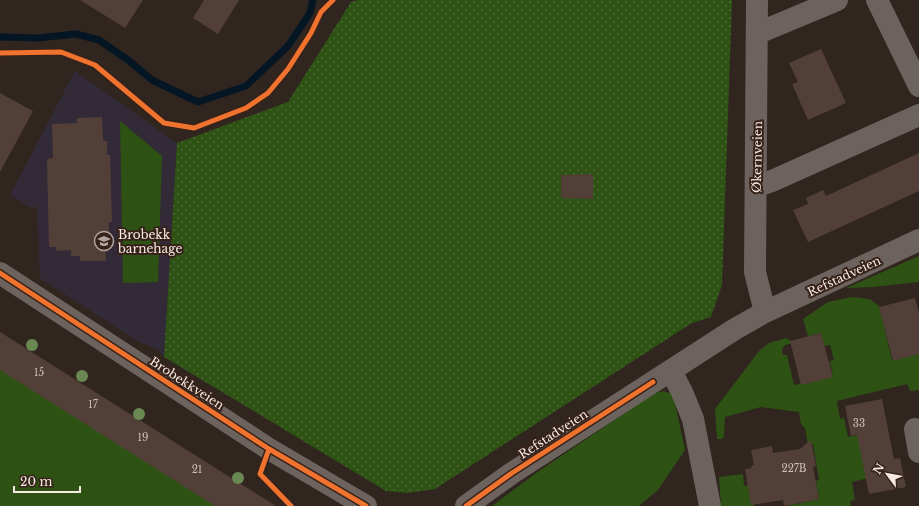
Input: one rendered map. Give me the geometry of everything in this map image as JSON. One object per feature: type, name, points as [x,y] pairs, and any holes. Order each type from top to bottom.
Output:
[{"type":"street","name":"Økernveien","points":[[757,0],[758,33],[755,272],[766,312]]},
{"type":"street","points":[[758,33],[837,0]]},
{"type":"street","points":[[877,0],[919,86]]},
{"type":"street","points":[[756,186],[772,181],[919,115]]},
{"type":"street","name":"Refstadveien","points":[[466,506],[512,473],[735,329],[766,312],[919,240]]},
{"type":"street","name":"Brobekkveien","points":[[0,273],[269,448],[366,506]]},
{"type":"street","points":[[671,371],[682,392],[693,419],[710,506]]},
{"type":"street","points":[[915,429],[919,452]]},
{"type":"shaded area","name":"Brobekk barnehage","points":[[75,71],[177,143],[164,357],[157,349],[137,341],[40,278],[37,207],[29,207],[10,195]]},
{"type":"green space","points":[[358,0],[732,0],[722,285],[711,317],[692,323],[435,489],[408,493],[386,491],[164,357],[177,143],[288,102],[351,2]]},
{"type":"green space","points":[[120,121],[162,156],[158,282],[123,283]]},
{"type":"green space","points":[[919,256],[919,282],[873,287],[846,288]]},
{"type":"green space","points":[[852,297],[870,299],[879,306],[892,360],[919,354],[919,390],[910,391],[907,384],[837,401],[840,419],[844,418],[848,437],[860,435],[868,478],[852,482],[855,500],[850,501],[851,506],[786,506],[819,499],[816,481],[819,480],[813,444],[808,445],[805,428],[801,424],[799,412],[761,407],[725,417],[724,436],[722,439],[717,439],[715,409],[759,351],[769,343],[786,338],[791,341],[790,344],[785,345],[782,349],[783,355],[787,355],[794,385],[833,377],[830,361],[834,360],[830,345],[824,346],[821,333],[808,336],[803,319],[828,302]]},
{"type":"green space","points":[[0,369],[218,506],[0,506]]},
{"type":"green space","points":[[663,391],[673,394],[685,450],[658,490],[639,506],[492,506],[539,471],[653,394]]},
{"type":"green space","points":[[743,474],[744,486],[749,485],[754,506],[721,506],[719,477]]},
{"type":"building","points":[[80,0],[143,0],[125,28]]},
{"type":"building","points":[[204,0],[239,0],[218,34],[193,18]]},
{"type":"building","points":[[821,49],[846,103],[808,120],[792,84],[798,82],[789,63]]},
{"type":"building","points":[[0,93],[33,111],[0,172]]},
{"type":"building","points":[[102,117],[103,141],[107,141],[107,155],[110,155],[112,222],[109,222],[109,236],[105,236],[106,261],[80,261],[80,256],[71,256],[71,250],[56,251],[56,247],[49,247],[47,159],[53,158],[52,124],[77,123],[77,118]]},
{"type":"building","points":[[919,153],[919,191],[808,242],[793,210],[808,204],[806,198],[823,190],[826,196]]},
{"type":"building","points":[[593,174],[593,199],[561,198],[561,175]]},
{"type":"building","points":[[915,298],[919,313],[919,354],[893,361],[879,307]]},
{"type":"building","points":[[0,332],[276,506],[215,506],[0,370]]},
{"type":"building","points":[[821,333],[833,377],[801,385],[790,341]]},
{"type":"building","points":[[882,399],[894,459],[900,458],[906,487],[869,494],[857,435],[851,436],[845,406]]},
{"type":"building","points":[[811,440],[816,466],[813,467],[819,499],[784,506],[783,500],[751,505],[745,469],[752,468],[751,466],[754,465],[751,450],[772,446],[773,453],[800,449]]},
{"type":"waterway","points":[[0,37],[38,38],[76,34],[99,40],[128,60],[152,80],[198,102],[246,86],[288,46],[310,13],[313,0]]},
{"type":"cycle path","points":[[0,53],[61,52],[95,65],[164,123],[194,128],[246,108],[268,93],[288,69],[311,33],[321,12],[333,0]]},
{"type":"cycle path","points":[[0,273],[269,449],[366,506]]},
{"type":"cycle path","points":[[466,506],[512,473],[653,382]]},
{"type":"cycle path","points":[[269,449],[260,474],[291,506]]},
{"type":"place","name":"Brobekk barnehage","points":[[104,241]]}]
